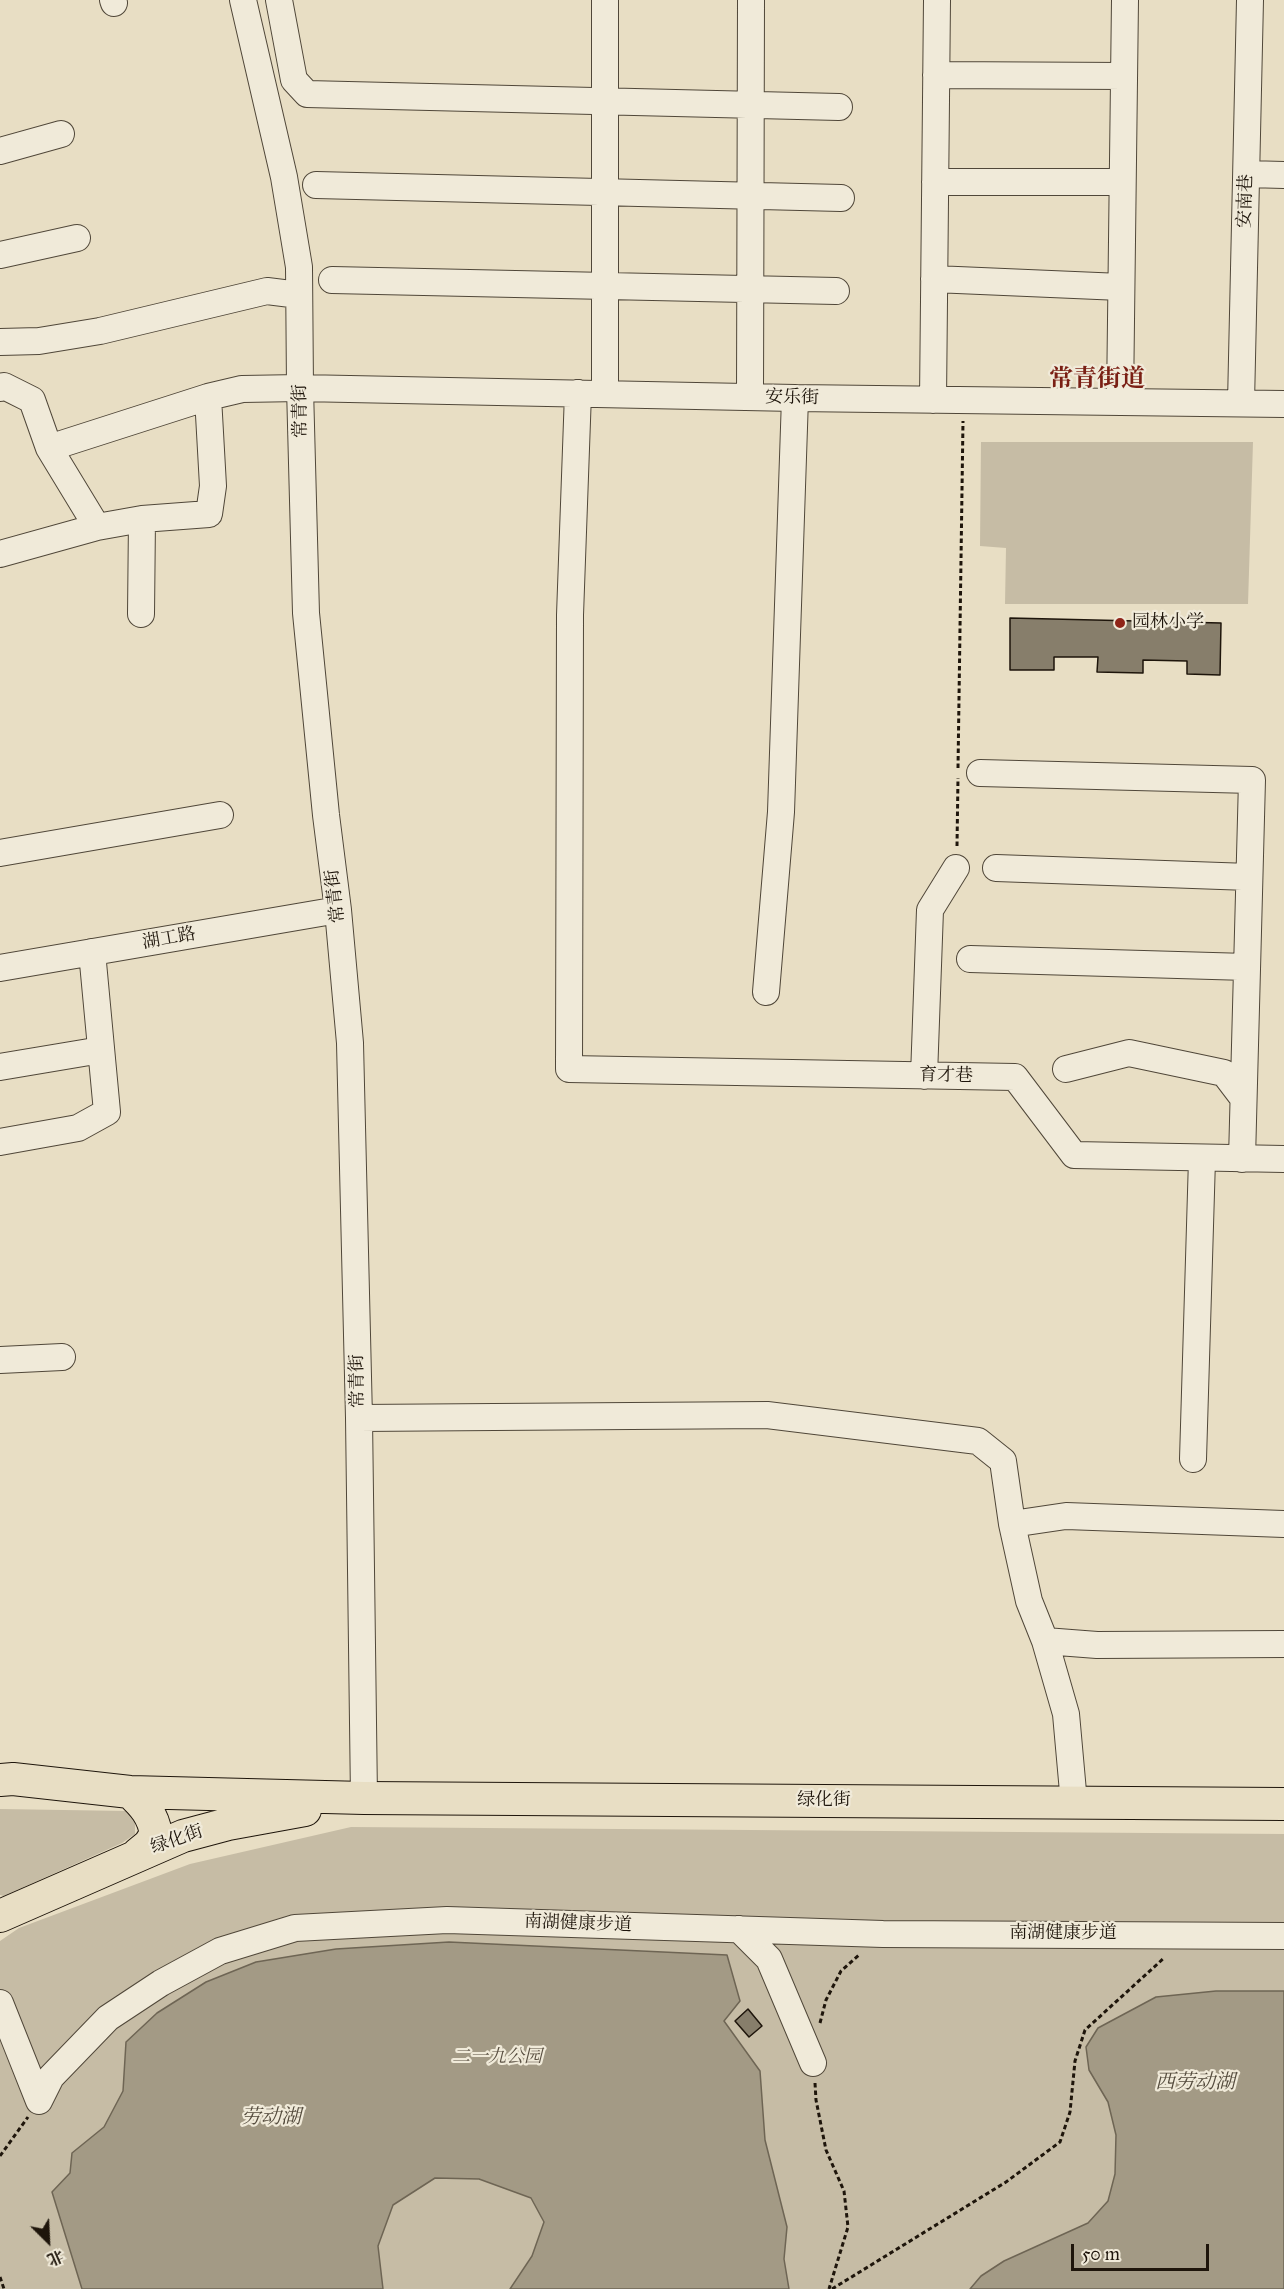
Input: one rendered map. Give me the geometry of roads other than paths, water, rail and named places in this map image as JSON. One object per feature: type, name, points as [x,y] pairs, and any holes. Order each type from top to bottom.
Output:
[{"type":"main road","name":"绿化街","points":[[4,1778],[130,1792],[364,1798],[1284,1804]]},
{"type":"main road","points":[[130,1792],[148,1809],[156,1834],[149,1845],[138,1854]]},
{"type":"main road","name":"绿化街","points":[[6,1910],[56,1892],[183,1836],[228,1824],[364,1798]]},
{"type":"street","name":"常青街","points":[[243,0],[284,177],[299,267],[306,613],[350,1043],[359,1418],[364,1798]]},
{"type":"street","points":[[279,0],[294,80],[307,94],[839,107]]},
{"type":"street","points":[[605,394],[606,0]]},
{"type":"street","points":[[750,397],[751,0]]},
{"type":"street","points":[[933,400],[937,0]]},
{"type":"street","points":[[1120,401],[1125,0]]},
{"type":"street","name":"安南巷","points":[[1241,403],[1250,0]]},
{"type":"street","points":[[936,75],[1124,76]]},
{"type":"street","points":[[0,151],[61,134]]},
{"type":"street","points":[[1247,174],[1284,175]]},
{"type":"street","points":[[935,182],[1122,182]]},
{"type":"street","points":[[316,185],[841,198]]},
{"type":"street","points":[[0,255],[77,238]]},
{"type":"street","points":[[332,279],[836,291]]},
{"type":"street","points":[[934,279],[1121,286]]},
{"type":"street","points":[[0,342],[39,341],[100,331],[267,291],[298,295]]},
{"type":"street","points":[[0,388],[4,386],[32,400],[50,448],[97,527]]},
{"type":"street","name":"安乐街","points":[[50,448],[242,389],[300,388],[964,401],[1284,404]]},
{"type":"street","name":"育才巷","points":[[578,393],[570,615],[569,1069],[1015,1077],[1074,1155],[1284,1160]]},
{"type":"street","points":[[0,554],[97,527],[142,519],[209,514],[213,486],[208,398]]},
{"type":"street","points":[[766,992],[781,812],[795,398]]},
{"type":"street","points":[[141,614],[142,519]]},
{"type":"street","points":[[980,773],[1252,780],[1242,1159]]},
{"type":"street","points":[[0,853],[220,815]]},
{"type":"street","points":[[924,1076],[930,910],[956,868]]},
{"type":"street","points":[[996,868],[1249,877]]},
{"type":"street","name":"湖工路","points":[[0,968],[338,910]]},
{"type":"street","points":[[0,1142],[78,1128],[107,1112],[92,952]]},
{"type":"street","points":[[970,959],[1247,967]]},
{"type":"street","points":[[0,1067],[101,1050]]},
{"type":"street","points":[[1066,1069],[1129,1053],[1224,1073],[1243,1098]]},
{"type":"street","points":[[1193,1459],[1202,1159]]},
{"type":"street","points":[[0,1360],[62,1356]]},
{"type":"street","points":[[359,1418],[767,1415],[978,1441],[1003,1461],[1012,1524],[1029,1601],[1045,1641],[1066,1714],[1074,1803]]},
{"type":"street","points":[[1012,1524],[1066,1516],[1284,1524]]},
{"type":"street","points":[[1045,1641],[1097,1645],[1284,1644]]},
{"type":"street","name":"南湖健康步道","points":[[0,2003],[39,2101],[51,2077],[108,2018],[161,1983],[220,1951],[295,1928],[447,1920],[884,1934],[1284,1936]]},
{"type":"street","points":[[739,1929],[770,1959],[813,2063]]},
{"type":"water","name":"劳动湖","points":[[449,1942],[727,1955],[740,2001],[724,2021],[760,2071],[765,2140],[787,2227],[784,2259],[789,2289],[510,2289],[532,2256],[544,2222],[531,2198],[479,2179],[435,2178],[393,2205],[378,2246],[383,2289],[82,2289],[52,2192],[70,2173],[72,2153],[104,2127],[123,2091],[126,2042],[157,2013],[206,1982],[256,1962],[336,1949]]},
{"type":"water","name":"西劳动湖","points":[[1216,1991],[1284,1991],[1284,2289],[970,2289],[981,2276],[1004,2261],[1088,2223],[1108,2201],[1115,2174],[1116,2135],[1108,2102],[1089,2070],[1086,2047],[1098,2028],[1156,1997]]},
{"type":"place","name":"园林小学","points":[[1120,623]]},
{"type":"district","name":"常青街道","points":[[1097,380]]},
{"type":"park label","name":"二一九公园","points":[[497,2058]]}]
